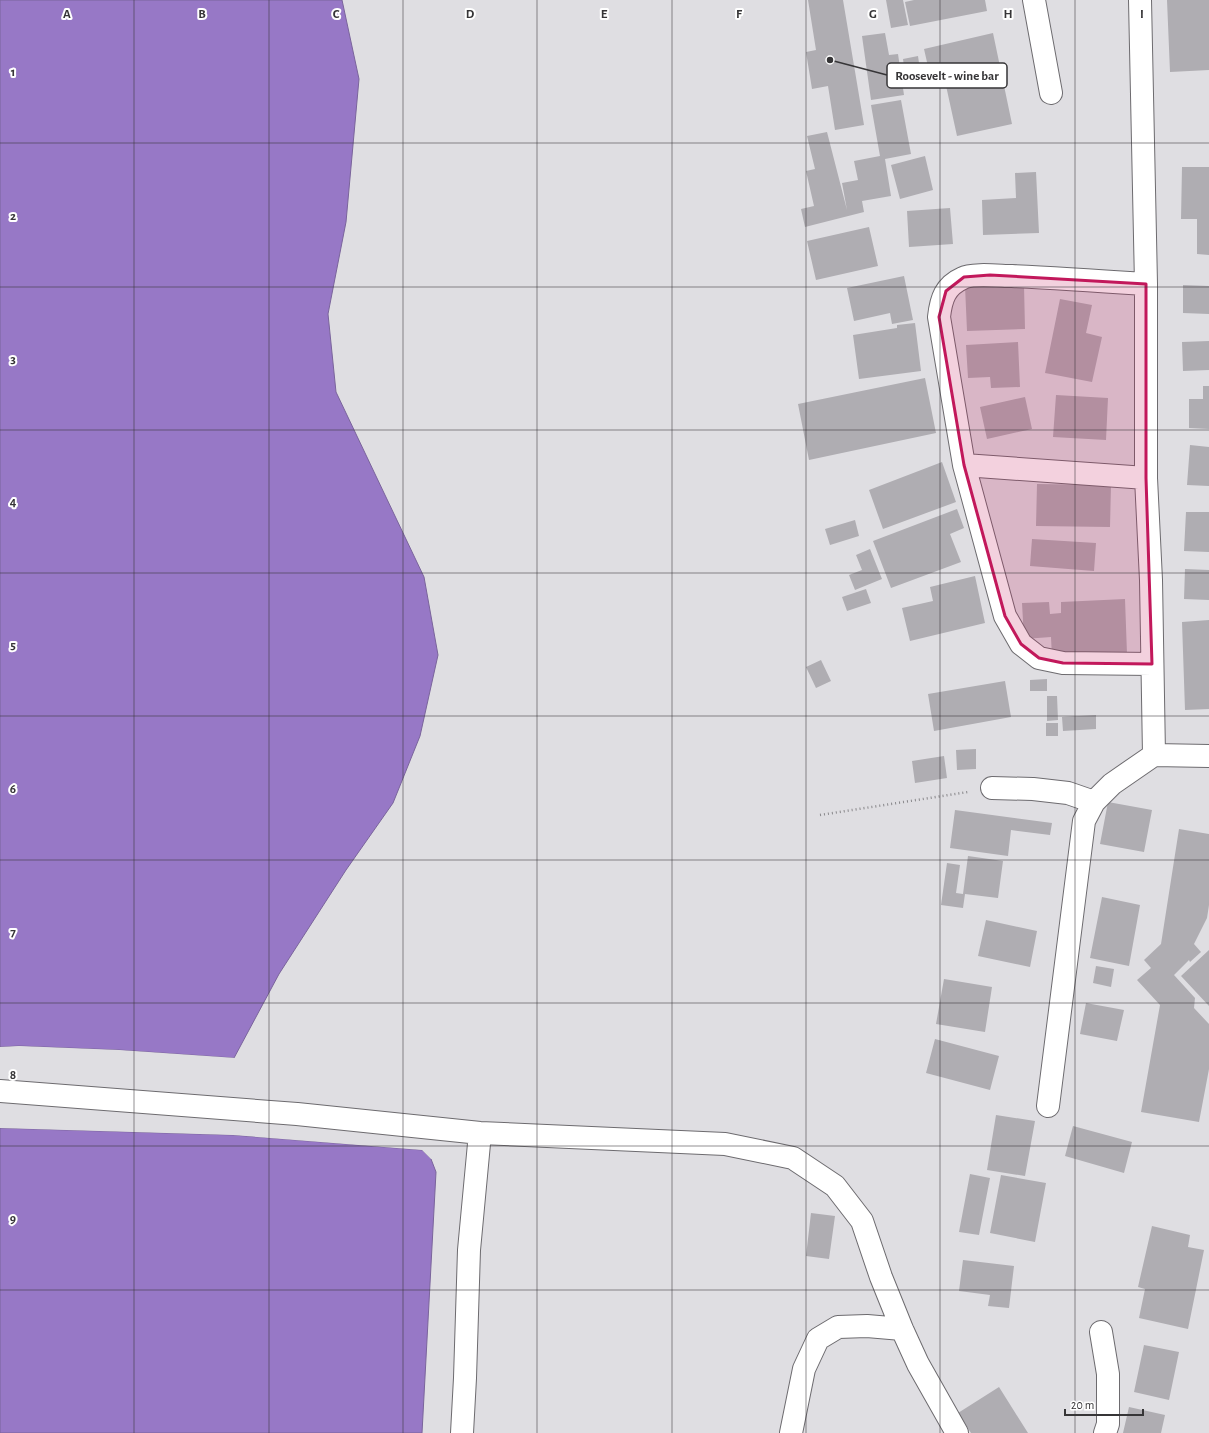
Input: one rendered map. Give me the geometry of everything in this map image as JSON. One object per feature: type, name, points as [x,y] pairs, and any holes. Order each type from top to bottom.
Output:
[{"type":"street","points":[[1034,0],[1051,93]]},
{"type":"street","points":[[1140,0],[1146,284],[1146,478],[1151,580],[1154,755]]},
{"type":"street","points":[[1146,284],[1073,279],[990,276],[964,277],[953,284],[946,291],[941,303],[940,317],[964,465],[1005,616],[1021,644],[1039,658],[1063,663],[1152,664]]},
{"type":"street","points":[[964,465],[1146,478]]},
{"type":"street","points":[[1048,1106],[1084,821],[1094,802],[1112,784],[1154,755],[1209,756]]},
{"type":"street","points":[[992,788],[1033,789],[1068,793],[1094,802]]},
{"type":"street","points":[[0,1091],[297,1114],[480,1133],[724,1144],[793,1158],[835,1186],[862,1221],[881,1277],[902,1329],[918,1364],[957,1433]]},
{"type":"street","points":[[462,1433],[466,1371],[469,1250],[480,1133]]},
{"type":"street","points":[[792,1433],[804,1369],[818,1339],[838,1327],[867,1326],[902,1329]]},
{"type":"street","points":[[1101,1332],[1108,1374],[1108,1424],[1105,1433]]},
{"type":"path","points":[[820,816],[992,788]]},
{"type":"highlighted area","points":[[990,275],[1146,284],[1146,478],[1152,664],[1063,663],[1039,658],[1021,644],[1005,616],[964,465],[939,317],[946,291],[964,277]]},
{"type":"shaded area","points":[[0,0],[342,0],[359,79],[346,222],[328,314],[336,392],[424,577],[438,655],[420,736],[393,803],[346,870],[279,974],[234,1058],[119,1050],[19,1046],[0,1047]]},
{"type":"shaded area","points":[[0,1128],[233,1135],[422,1150],[431,1159],[436,1172],[422,1433],[0,1433]]},
{"type":"pier","points":[[19,1046],[119,1050],[236,1058],[234,1060],[118,1052],[19,1048],[0,1049],[0,1047]]},
{"type":"pier","points":[[0,1126],[233,1133],[422,1148],[433,1159],[431,1159],[422,1150],[233,1135],[0,1128]]},
{"type":"building","points":[[808,0],[843,0],[864,125],[835,130],[828,86],[812,89],[806,52],[816,50]]},
{"type":"building","points":[[886,0],[903,0],[908,25],[891,28]]},
{"type":"building","points":[[914,0],[985,0],[987,11],[910,26],[905,2]]},
{"type":"building","points":[[1167,0],[1209,0],[1209,70],[1170,72]]},
{"type":"building","points":[[885,33],[889,55],[898,54],[904,95],[871,100],[862,36]]},
{"type":"building","points":[[993,33],[1012,124],[957,136],[945,81],[932,84],[924,49]]},
{"type":"building","points":[[918,56],[922,84],[907,87],[903,59]]},
{"type":"building","points":[[901,100],[911,154],[885,159],[891,196],[862,201],[864,212],[805,227],[801,209],[814,206],[806,171],[815,169],[807,136],[827,132],[847,210],[842,183],[858,180],[854,161],[880,156],[871,105]]},
{"type":"building","points":[[925,156],[933,190],[900,199],[891,165]]},
{"type":"building","points":[[1182,167],[1209,167],[1209,255],[1197,254],[1197,219],[1181,219]]},
{"type":"building","points":[[1036,172],[1039,233],[983,235],[982,200],[1016,198],[1015,173]]},
{"type":"building","points":[[950,208],[953,244],[909,247],[907,211]]},
{"type":"building","points":[[869,227],[878,266],[816,280],[807,241]]},
{"type":"building","points":[[904,276],[913,320],[892,324],[890,313],[854,321],[847,288]]},
{"type":"building","points":[[1024,285],[1025,329],[967,331],[965,286]]},
{"type":"building","points":[[1183,285],[1209,286],[1209,314],[1183,313]]},
{"type":"building","points":[[1060,299],[1092,305],[1086,333],[1102,337],[1092,382],[1045,373]]},
{"type":"building","points":[[915,323],[921,371],[859,379],[853,335],[897,328],[897,325]]},
{"type":"building","points":[[1209,341],[1209,370],[1183,371],[1182,342]]},
{"type":"building","points":[[1018,342],[1020,387],[991,388],[990,377],[968,378],[966,345]]},
{"type":"building","points":[[925,378],[936,433],[809,460],[798,404]]},
{"type":"building","points":[[1203,386],[1209,386],[1209,399],[1203,399]]},
{"type":"building","points":[[1056,395],[1108,398],[1106,440],[1053,437]]},
{"type":"building","points":[[1025,397],[1032,429],[987,439],[980,407]]},
{"type":"building","points":[[1189,399],[1209,399],[1209,429],[1189,428]]},
{"type":"building","points":[[1190,445],[1209,447],[1209,486],[1187,485]]},
{"type":"building","points":[[942,462],[956,502],[883,529],[869,490]]},
{"type":"building","points":[[1037,484],[1111,485],[1110,527],[1036,526]]},
{"type":"building","points":[[957,509],[964,528],[950,534],[961,562],[891,588],[873,541]]},
{"type":"building","points":[[1186,512],[1209,512],[1209,552],[1184,551]]},
{"type":"building","points":[[855,520],[859,536],[830,545],[825,529]]},
{"type":"building","points":[[1032,539],[1096,543],[1094,571],[1030,566]]},
{"type":"building","points":[[870,549],[882,579],[855,590],[849,575],[862,570],[856,555]]},
{"type":"building","points":[[1185,569],[1209,570],[1209,600],[1184,599]]},
{"type":"building","points":[[975,576],[985,623],[910,641],[902,608],[933,601],[930,587]]},
{"type":"building","points":[[866,589],[871,603],[847,611],[842,597]]},
{"type":"building","points":[[1125,599],[1127,654],[1052,658],[1051,637],[1024,639],[1022,603],[1049,602],[1050,614],[1061,613],[1061,602]]},
{"type":"building","points":[[1209,620],[1209,709],[1185,710],[1182,622]]},
{"type":"building","points":[[821,660],[831,681],[816,688],[806,667]]},
{"type":"building","points":[[1047,679],[1047,691],[1030,691],[1030,680]]},
{"type":"building","points":[[1005,681],[1011,717],[934,731],[928,694]]},
{"type":"building","points":[[1047,696],[1057,696],[1058,720],[1047,721]]},
{"type":"building","points":[[1096,715],[1096,729],[1063,731],[1062,717]]},
{"type":"building","points":[[1046,723],[1058,723],[1058,736],[1046,736]]},
{"type":"building","points":[[976,749],[976,769],[957,770],[956,750]]},
{"type":"building","points":[[944,756],[947,778],[915,783],[912,761]]},
{"type":"building","points":[[1108,802],[1152,810],[1144,852],[1100,844]]},
{"type":"building","points":[[955,810],[1052,823],[1050,835],[1011,830],[1008,856],[950,848]]},
{"type":"building","points":[[1179,829],[1209,834],[1209,905],[1207,918],[1194,944],[1201,952],[1190,962],[1189,960],[1174,975],[1195,998],[1194,1008],[1209,1024],[1209,1069],[1199,1122],[1141,1112],[1160,1005],[1137,980],[1151,968],[1144,960],[1161,944]]},
{"type":"building","points":[[968,856],[1003,861],[998,898],[965,894],[963,908],[941,905],[947,863],[960,865],[956,893],[963,894]]},
{"type":"building","points":[[1102,897],[1140,905],[1129,966],[1090,958]]},
{"type":"building","points":[[986,920],[1037,931],[1030,967],[978,956]]},
{"type":"building","points":[[1209,950],[1209,1006],[1181,976]]},
{"type":"building","points":[[1096,966],[1114,969],[1111,987],[1093,983]]},
{"type":"building","points":[[944,979],[992,987],[985,1032],[936,1024]]},
{"type":"building","points":[[1086,1003],[1124,1010],[1117,1041],[1080,1034]]},
{"type":"building","points":[[935,1039],[999,1056],[990,1090],[926,1073]]},
{"type":"building","points":[[996,1115],[1035,1121],[1025,1176],[987,1170]]},
{"type":"building","points":[[1073,1126],[1132,1142],[1124,1173],[1065,1156]]},
{"type":"building","points":[[970,1174],[990,1178],[979,1235],[959,1232]]},
{"type":"building","points":[[1001,1175],[1046,1183],[1035,1242],[990,1233]]},
{"type":"building","points":[[811,1213],[835,1216],[829,1259],[806,1256]]},
{"type":"building","points":[[1152,1226],[1190,1235],[1188,1247],[1204,1250],[1188,1329],[1139,1318],[1145,1289],[1138,1287]]},
{"type":"building","points":[[963,1260],[1014,1266],[1009,1308],[988,1306],[990,1295],[959,1291]]},
{"type":"building","points":[[1144,1345],[1179,1352],[1169,1400],[1134,1392]]},
{"type":"building","points":[[999,1387],[1028,1433],[971,1433],[958,1413]]},
{"type":"building","points":[[1129,1407],[1165,1415],[1161,1433],[1123,1433]]},
{"type":"place","name":"Roosevelt - wine bar","points":[[830,60]]}]
